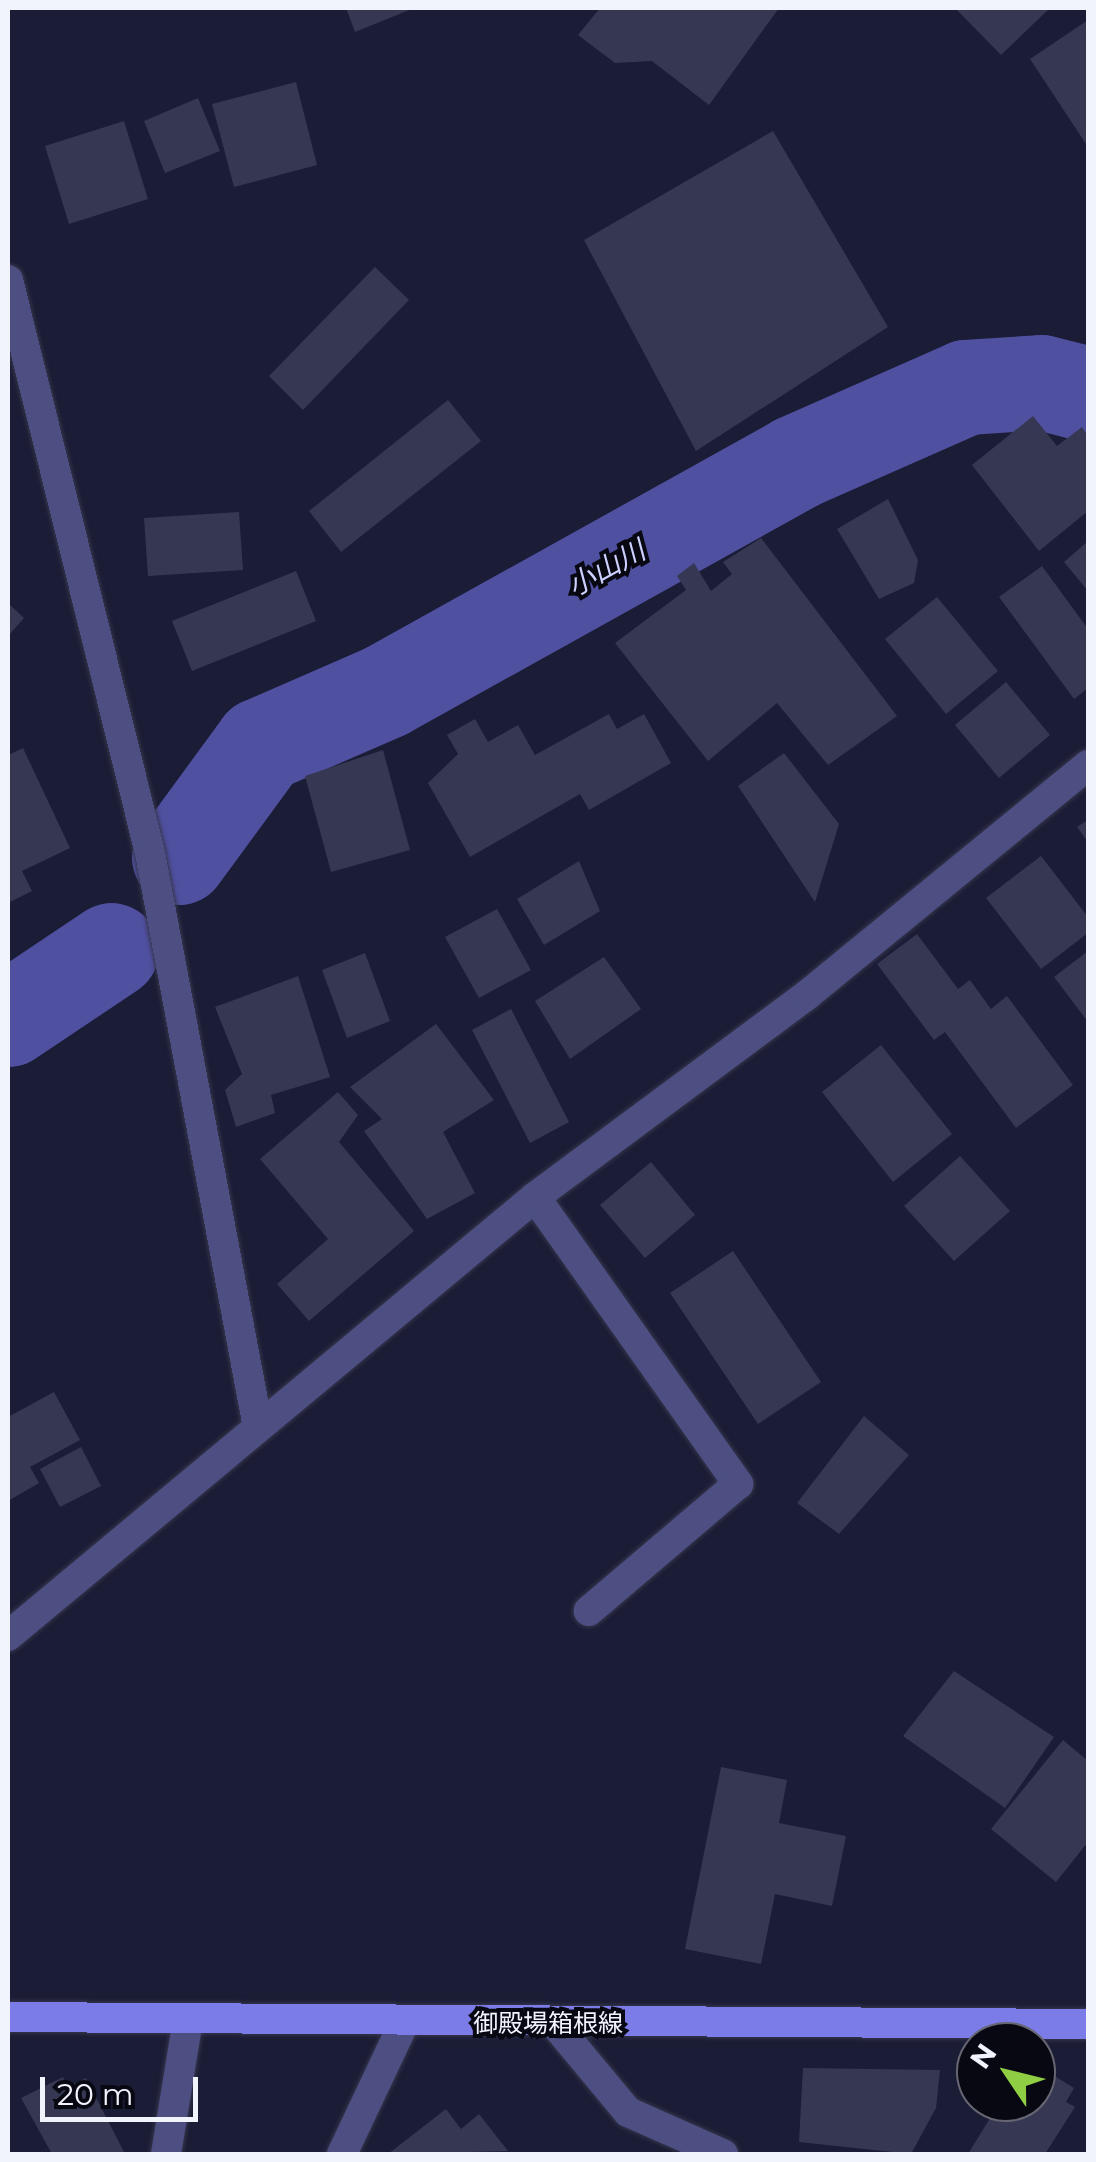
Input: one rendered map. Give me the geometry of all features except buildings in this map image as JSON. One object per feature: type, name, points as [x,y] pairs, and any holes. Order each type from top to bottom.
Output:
[{"type":"main road","name":"御殿場箱根線","points":[[8,2018],[1088,2024]]},
{"type":"street","points":[[8,280],[150,852],[257,1422]]},
{"type":"street","points":[[8,1636],[257,1422],[535,1197],[808,996],[1088,765]]},
{"type":"street","points":[[535,1197],[738,1484],[589,1611]]},
{"type":"street","points":[[166,2154],[188,2020]]},
{"type":"street","points":[[342,2154],[405,2021]]},
{"type":"street","points":[[554,2023],[628,2112],[723,2154]]},
{"type":"waterway","name":"小山川","points":[[179,857],[261,745],[385,691],[796,462],[966,387],[1041,382],[1088,394]]},
{"type":"waterway","name":"小山川","points":[[8,1019],[111,950]]}]
